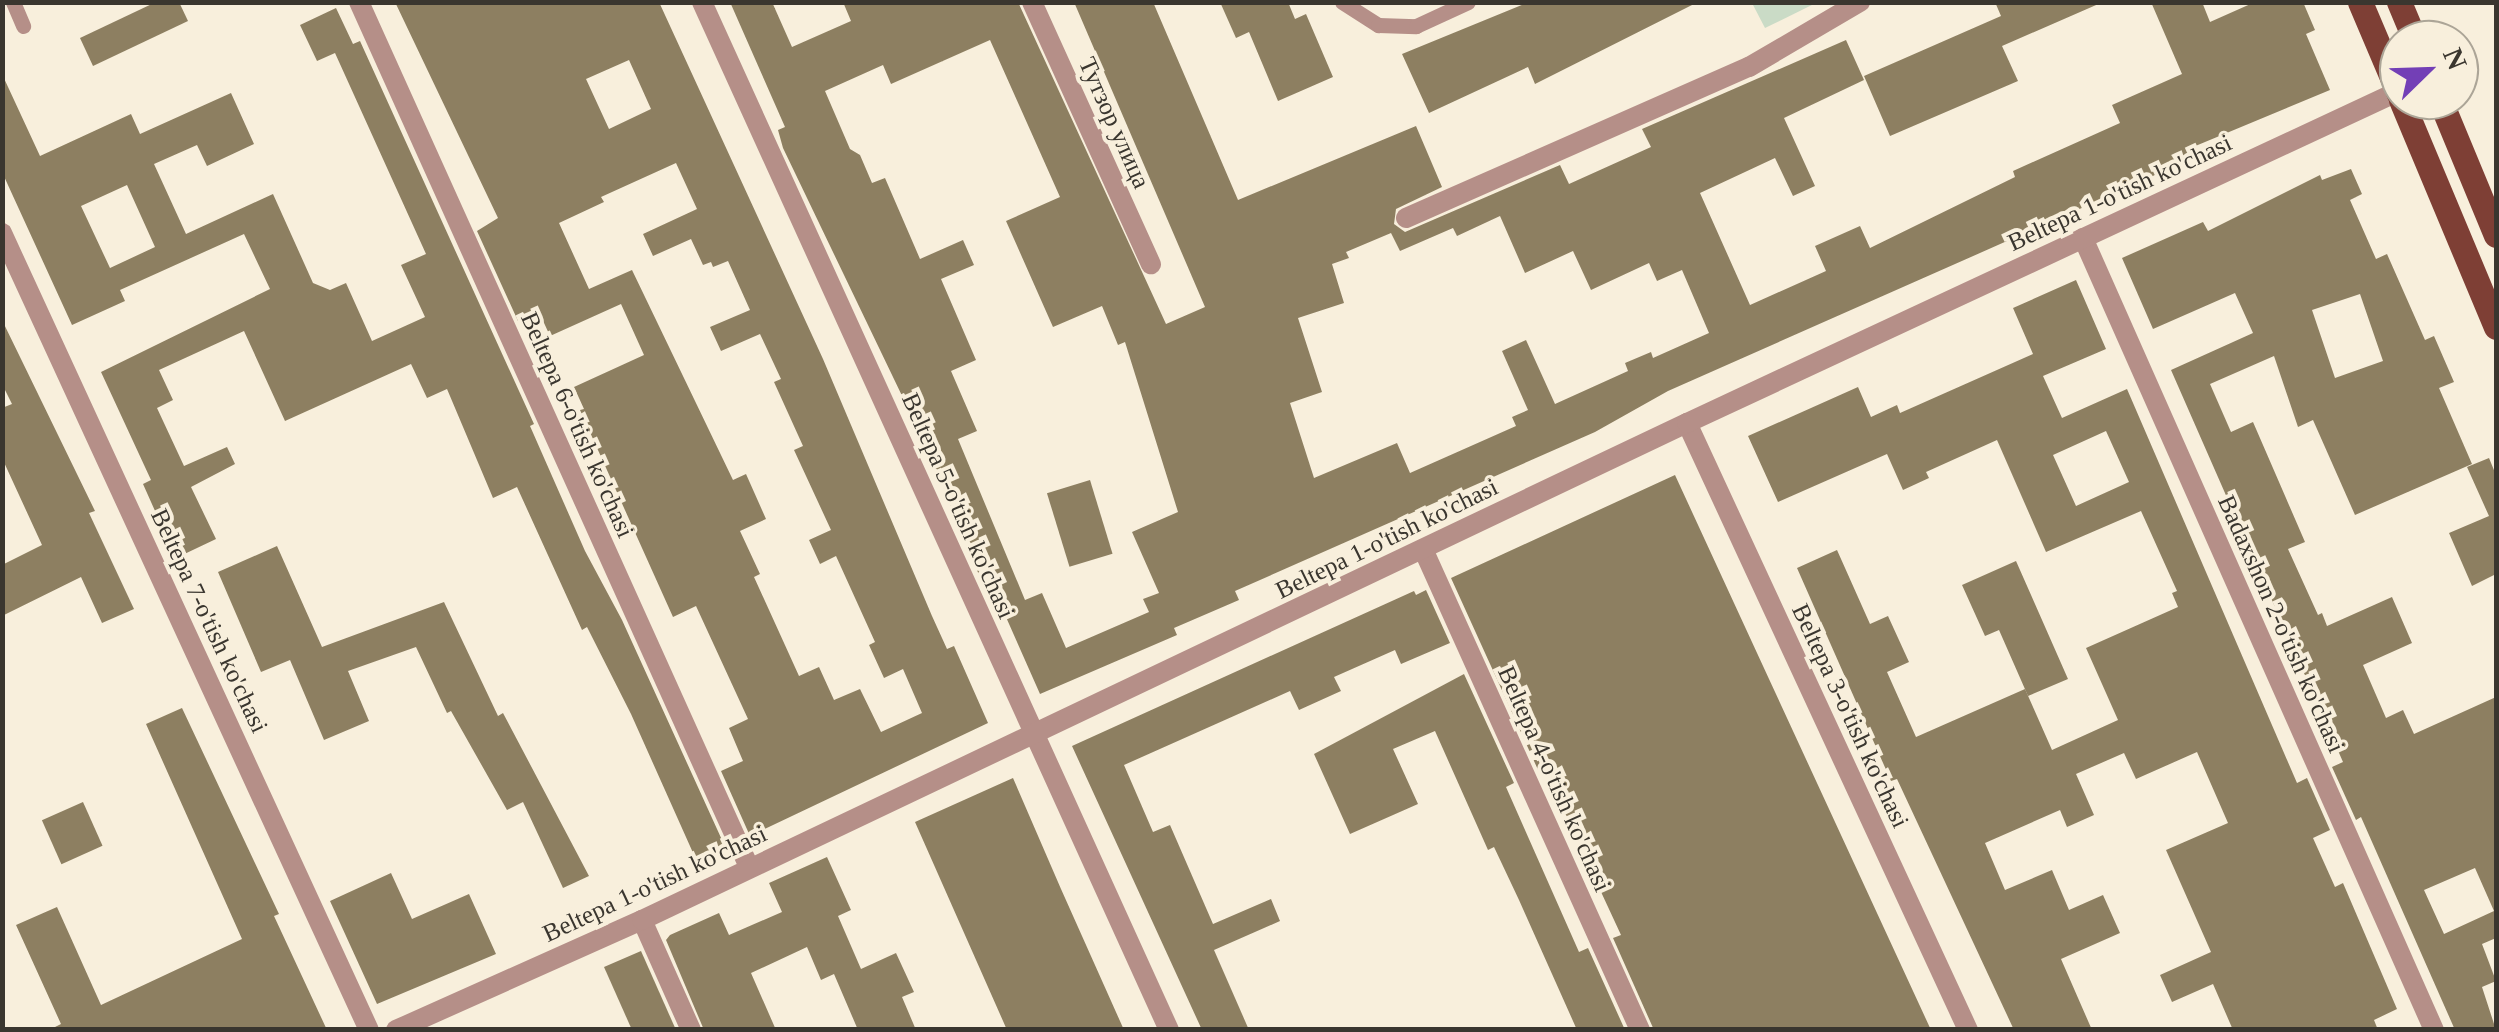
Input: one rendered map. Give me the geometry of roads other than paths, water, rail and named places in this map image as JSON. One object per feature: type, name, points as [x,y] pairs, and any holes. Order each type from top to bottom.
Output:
[{"type":"main road","points":[[2360,2],[2379,47]]},
{"type":"main road","points":[[2410,120],[2496,327]]},
{"type":"main road","points":[[2448,120],[2496,235]]},
{"type":"street","name":"Beltepa 6-o'tish ko'chasi","points":[[360,2],[749,868]]},
{"type":"street","name":"Beltepa 5-o'tish ko'chasi","points":[[702,2],[1169,1030]]},
{"type":"street","name":"Тутзор улица","points":[[1032,2],[1151,264]]},
{"type":"street","points":[[1406,218],[1749,67],[1860,2]]},
{"type":"street","name":"Beltepa 1-o'tish ko'chasi","points":[[396,1030],[1036,736],[1686,424],[2379,103]]},
{"type":"street","name":"Beltepa 7-o'tish ko'chasi","points":[[2,233],[370,1030]]},
{"type":"street","name":"Badaxshon 2-o'tish ko'chasi","points":[[2083,238],[2434,1030]]},
{"type":"street","name":"Beltepa 3-o'tish ko'chasi","points":[[1686,424],[1968,1030]]},
{"type":"street","name":"Beltepa 4-o'tish ko'chasi","points":[[1423,549],[1640,1030]]},
{"type":"street","points":[[642,920],[691,1030]]},
{"type":"lane","points":[[13,2],[23,26]]},
{"type":"lane","points":[[1342,2],[1378,25],[1416,26],[1468,2]]}]
